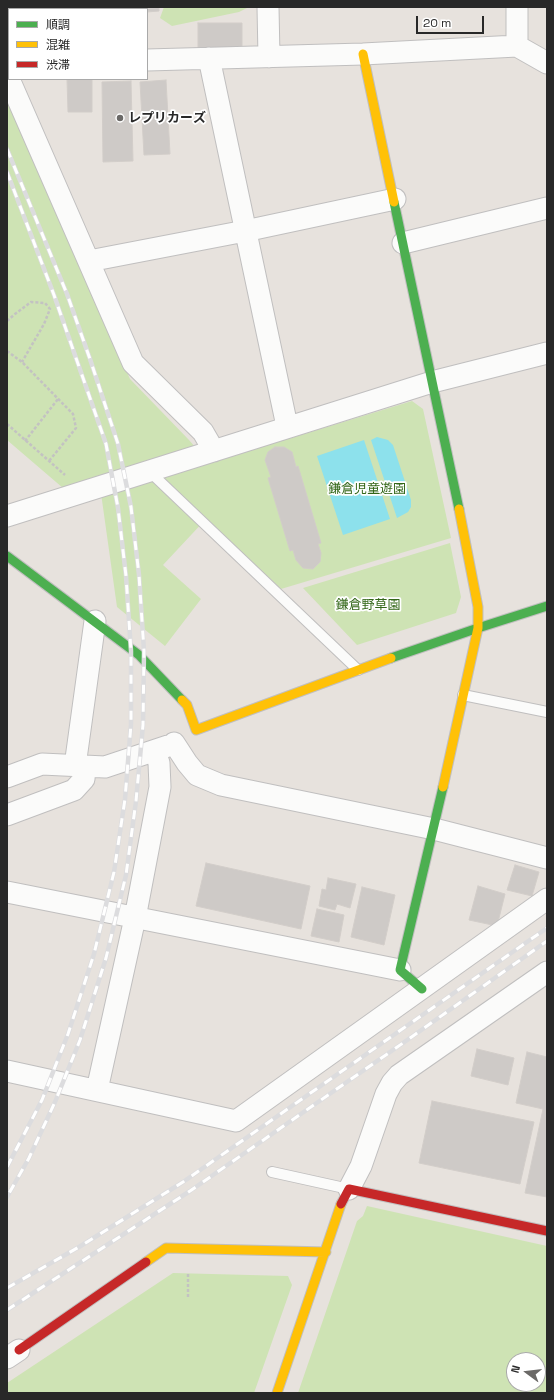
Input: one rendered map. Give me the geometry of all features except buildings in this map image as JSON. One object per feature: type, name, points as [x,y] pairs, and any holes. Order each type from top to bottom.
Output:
[{"type":"street","points":[[268,7],[269,57]]},
{"type":"street","points":[[517,7],[517,46]]},
{"type":"street","points":[[148,60],[363,54],[517,46],[547,63]]},
{"type":"street","points":[[363,54],[395,199],[470,560],[478,607],[478,628],[474,649],[434,829],[400,970]]},
{"type":"street","points":[[209,58],[287,426]]},
{"type":"street","points":[[9,80],[133,363],[203,432],[214,451]]},
{"type":"street","points":[[89,261],[245,231],[395,199]]},
{"type":"street","points":[[403,243],[547,208]]},
{"type":"street","points":[[7,516],[214,451],[287,426],[432,382],[547,353]]},
{"type":"street","points":[[7,556],[139,655],[187,705],[196,730]]},
{"type":"street","points":[[7,777],[42,764],[104,767],[154,751],[174,743],[196,730],[358,670],[478,628],[547,606]]},
{"type":"street","points":[[7,815],[74,790],[84,779],[80,766],[95,621]]},
{"type":"street","points":[[174,743],[187,764],[197,775],[221,785],[434,829],[547,858]]},
{"type":"street","points":[[97,1090],[135,918],[160,787],[159,763],[154,751]]},
{"type":"street","points":[[7,892],[400,970],[422,989]]},
{"type":"street","points":[[7,1071],[236,1121],[547,899]]},
{"type":"street","points":[[277,1393],[343,1200],[361,1166],[386,1094],[392,1083],[399,1075],[547,972]]},
{"type":"street","points":[[349,1189],[547,1230]]},
{"type":"street","points":[[13,1354],[166,1248],[326,1252]]},
{"type":"lane","points":[[149,471],[358,670]]},
{"type":"lane","points":[[463,695],[547,712]]},
{"type":"lane","points":[[272,1172],[349,1189]]},
{"type":"path","points":[[7,322],[31,302],[44,303],[50,309],[44,324],[22,362]]},
{"type":"path","points":[[7,351],[22,362],[73,414],[76,428],[49,461]]},
{"type":"path","points":[[25,440],[58,399]]},
{"type":"path","points":[[7,424],[67,477]]},
{"type":"path","points":[[188,1269],[188,1297]]},
{"type":"green space","points":[[164,7],[249,7],[239,12],[172,26],[160,18]]},
{"type":"green space","name":"鎌倉児童遊園","points":[[7,100],[130,379],[209,463],[412,401],[423,409],[451,538],[281,589],[206,519],[163,565],[201,599],[165,646],[117,607],[99,479],[63,488],[7,440]]},
{"type":"green space","name":"鎌倉野草園","points":[[450,543],[461,597],[456,613],[357,645],[303,588]]},
{"type":"green space","points":[[367,1206],[547,1246],[547,1393],[298,1393],[357,1221],[363,1216]]},
{"type":"green space","points":[[173,1273],[288,1276],[292,1285],[254,1393],[7,1393],[7,1383]]},
{"type":"water","points":[[377,437],[388,440],[393,445],[411,500],[411,507],[408,512],[397,518],[371,440]]},
{"type":"water","points":[[364,440],[390,519],[343,535],[317,456]]},
{"type":"railway","points":[[7,149],[67,294],[118,444],[131,507],[139,575],[144,651],[143,725],[136,801],[126,875],[106,958],[80,1040],[55,1102],[29,1158],[7,1197]]},
{"type":"railway","points":[[7,172],[54,295],[106,444],[118,508],[126,576],[131,651],[131,724],[125,799],[114,872],[94,954],[68,1034],[42,1100],[7,1167]]},
{"type":"railway","points":[[7,1288],[79,1247],[183,1182],[547,928]]},
{"type":"railway","points":[[7,1310],[190,1191],[547,941]]},
{"type":"traffic: fast","points":[[394,202],[459,509]]},
{"type":"traffic: fast","points":[[7,556],[139,655],[182,700]]},
{"type":"traffic: fast","points":[[391,658],[547,606]]},
{"type":"traffic: fast","points":[[422,989],[400,970],[443,787]]},
{"type":"traffic: slow","points":[[363,54],[394,202]]},
{"type":"traffic: slow","points":[[443,787],[478,628],[478,607],[459,509]]},
{"type":"traffic: slow","points":[[182,700],[187,705],[196,730],[391,658]]},
{"type":"traffic: slow","points":[[277,1393],[341,1204]]},
{"type":"traffic: slow","points":[[146,1262],[166,1248],[326,1252]]},
{"type":"traffic: jam","points":[[341,1204],[349,1189],[547,1231]]},
{"type":"traffic: jam","points":[[19,1350],[146,1262]]},
{"type":"place","name":"レプリカーズ","points":[[120,118]]}]
